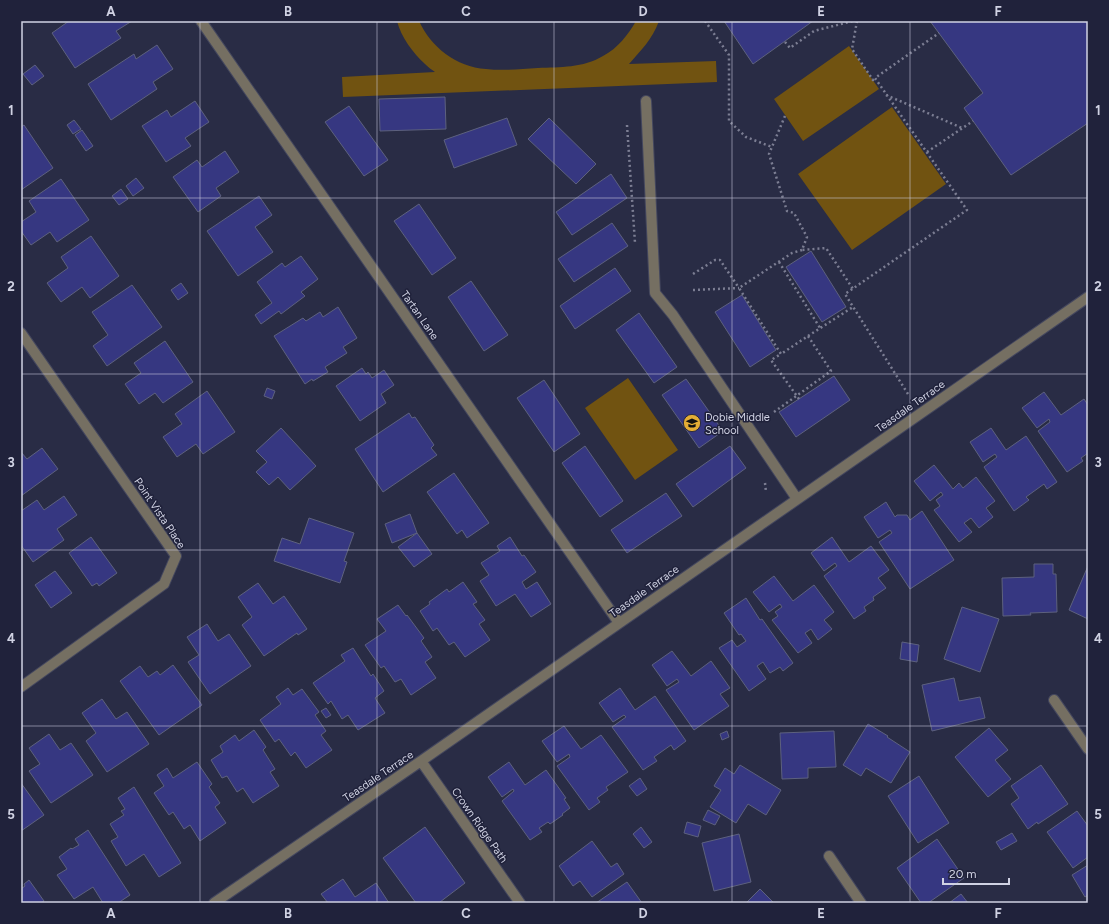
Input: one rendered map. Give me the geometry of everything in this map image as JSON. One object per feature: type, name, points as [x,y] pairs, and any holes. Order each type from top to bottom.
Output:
[{"type":"street","name":"Tartan Lane","points":[[201,21],[620,623]]},
{"type":"street","points":[[646,101],[655,293],[673,315],[797,499]]},
{"type":"street","name":"Teasdale Terrace","points":[[214,903],[620,623],[1088,297]]},
{"type":"street","name":"Point Vista Place","points":[[21,332],[176,556],[164,584],[21,687]]},
{"type":"street","points":[[1054,700],[1088,749]]},
{"type":"street","name":"Crown Ridge Path","points":[[420,761],[520,903]]},
{"type":"street","points":[[829,856],[861,903]]},
{"type":"path","points":[[706,21],[729,55],[729,122],[746,137],[772,147]]},
{"type":"path","points":[[785,42],[790,48],[814,31],[853,21]]},
{"type":"path","points":[[857,21],[852,49],[873,80],[939,33]]},
{"type":"path","points":[[875,78],[967,210],[845,294],[908,394]]},
{"type":"path","points":[[886,95],[962,128]]},
{"type":"path","points":[[785,116],[769,154],[787,211],[794,213],[807,237],[802,250]]},
{"type":"path","points":[[927,152],[973,121]]},
{"type":"path","points":[[693,290],[739,288],[792,253],[802,250],[826,248],[853,289]]},
{"type":"path","points":[[693,274],[715,260],[720,260],[781,354]]},
{"type":"path","points":[[779,262],[820,328]]},
{"type":"path","points":[[799,399],[772,360],[853,307]]},
{"type":"path","points":[[774,412],[831,371],[808,336]]},
{"type":"shaded area","points":[[397,21],[419,21],[430,39],[455,60],[486,69],[512,70],[563,67],[588,63],[603,56],[618,45],[636,21],[659,21],[650,39],[629,64],[716,61],[717,82],[343,97],[342,77],[435,72],[412,50],[404,39]]},
{"type":"shaded area","points":[[849,46],[879,89],[803,141],[774,99]]},
{"type":"shaded area","points":[[892,107],[946,184],[852,250],[798,174]]},
{"type":"shaded area","points":[[628,378],[678,450],[635,480],[585,408]]},
{"type":"building","points":[[69,21],[132,21],[116,31],[121,38],[75,68],[52,33]]},
{"type":"building","points":[[724,21],[813,21],[753,64]]},
{"type":"building","points":[[930,21],[1088,21],[1088,123],[1011,175],[964,108],[983,93]]},
{"type":"building","points":[[157,45],[173,69],[153,82],[157,89],[111,120],[88,84],[134,54],[136,59]]},
{"type":"building","points":[[35,65],[44,76],[32,85],[23,74]]},
{"type":"building","points":[[445,97],[446,129],[380,131],[379,99]]},
{"type":"building","points":[[195,101],[209,122],[185,138],[191,146],[166,162],[142,126],[167,110],[171,117]]},
{"type":"building","points":[[349,106],[388,160],[364,176],[325,122]]},
{"type":"building","points":[[507,118],[517,145],[454,168],[444,140]]},
{"type":"building","points":[[549,118],[596,164],[576,184],[528,139]]},
{"type":"building","points":[[74,120],[81,129],[73,134],[67,125]]},
{"type":"building","points":[[24,125],[53,168],[21,190],[21,127]]},
{"type":"building","points":[[82,130],[93,146],[86,151],[75,135]]},
{"type":"building","points":[[225,151],[239,172],[216,188],[221,196],[198,212],[173,177],[197,160],[202,167]]},
{"type":"building","points":[[611,174],[627,198],[572,235],[556,212]]},
{"type":"building","points":[[136,178],[144,188],[133,196],[126,186]]},
{"type":"building","points":[[61,179],[89,220],[57,242],[50,232],[31,245],[21,231],[21,222],[36,212],[29,201]]},
{"type":"building","points":[[121,189],[128,199],[119,205],[112,196]]},
{"type":"building","points":[[259,196],[272,215],[255,227],[273,252],[238,276],[207,231]]},
{"type":"building","points":[[419,204],[456,258],[432,275],[394,221]]},
{"type":"building","points":[[612,223],[628,246],[574,282],[558,259]]},
{"type":"building","points":[[91,236],[119,276],[90,298],[82,287],[61,302],[47,283],[68,268],[61,257]]},
{"type":"building","points":[[811,251],[846,307],[822,322],[786,267]]},
{"type":"building","points":[[301,256],[318,279],[301,292],[305,296],[281,314],[279,311],[261,324],[255,315],[272,303],[257,282],[282,263],[285,267]]},
{"type":"building","points":[[615,268],[631,291],[575,329],[560,306]]},
{"type":"building","points":[[471,281],[508,335],[484,351],[448,297]]},
{"type":"building","points":[[181,283],[188,293],[178,300],[171,290]]},
{"type":"building","points":[[132,285],[162,327],[107,366],[93,346],[108,335],[92,312]]},
{"type":"building","points":[[742,295],[776,350],[750,367],[715,312]]},
{"type":"building","points":[[338,307],[357,338],[343,347],[347,353],[325,367],[328,372],[305,384],[274,336],[303,318],[306,321],[320,312],[323,317]]},
{"type":"building","points":[[639,313],[677,367],[654,383],[616,330]]},
{"type":"building","points":[[165,341],[193,382],[163,403],[155,393],[139,404],[125,384],[141,373],[134,363]]},
{"type":"building","points":[[362,368],[366,374],[368,372],[372,378],[384,370],[394,385],[381,394],[386,403],[360,421],[336,386]]},
{"type":"building","points":[[834,376],[850,400],[796,437],[779,412]]},
{"type":"building","points":[[686,379],[723,431],[699,448],[662,395]]},
{"type":"building","points":[[544,380],[580,434],[554,452],[517,398]]},
{"type":"building","points":[[267,388],[275,391],[272,399],[264,396]]},
{"type":"building","points":[[207,391],[235,432],[203,454],[196,444],[177,457],[163,437],[182,424],[175,414]]},
{"type":"building","points":[[1044,392],[1061,415],[1084,399],[1088,405],[1088,453],[1081,458],[1083,461],[1067,472],[1038,431],[1050,422],[1049,419],[1037,428],[1022,408]]},
{"type":"building","points":[[409,413],[412,418],[415,417],[434,445],[431,448],[437,455],[383,492],[355,449]]},
{"type":"building","points":[[281,428],[316,466],[290,490],[278,477],[269,485],[256,472],[267,462],[256,451]]},
{"type":"building","points":[[991,428],[1006,450],[1026,436],[1057,482],[1047,489],[1044,484],[1026,497],[1029,500],[1014,511],[984,467],[997,457],[995,454],[983,462],[970,442]]},
{"type":"building","points":[[585,446],[623,501],[600,517],[562,463]]},
{"type":"building","points":[[730,446],[746,468],[693,507],[676,484]]},
{"type":"building","points":[[42,448],[58,469],[21,496],[21,452],[27,459]]},
{"type":"building","points":[[934,465],[953,489],[959,483],[963,488],[976,477],[995,501],[986,508],[993,517],[979,528],[971,518],[964,523],[972,532],[959,542],[934,510],[940,506],[936,500],[943,495],[941,492],[930,501],[914,481]]},
{"type":"building","points":[[454,473],[489,523],[467,538],[462,530],[457,534],[427,492]]},
{"type":"building","points":[[666,493],[682,516],[627,553],[611,530]]},
{"type":"building","points":[[64,496],[77,515],[57,529],[64,540],[33,562],[21,545],[21,511],[37,500],[44,510]]},
{"type":"building","points":[[886,502],[895,517],[897,515],[907,515],[910,520],[922,511],[954,560],[910,589],[879,542],[892,533],[890,530],[878,538],[864,517]]},
{"type":"building","points":[[410,514],[417,533],[392,543],[385,524]]},
{"type":"building","points":[[309,518],[354,533],[344,561],[347,562],[340,583],[274,561],[282,538],[300,544]]},
{"type":"building","points":[[417,533],[432,554],[414,567],[398,547]]},
{"type":"building","points":[[91,537],[117,573],[99,586],[97,583],[92,586],[69,553]]},
{"type":"building","points":[[510,537],[522,556],[524,555],[536,572],[522,582],[526,589],[537,582],[551,604],[531,617],[515,594],[496,606],[480,581],[489,575],[481,563],[500,551],[497,546]]},
{"type":"building","points":[[832,537],[849,562],[871,546],[889,570],[878,578],[886,588],[873,597],[874,600],[864,607],[866,611],[854,619],[824,576],[837,566],[835,563],[824,571],[811,553]]},
{"type":"building","points":[[1034,564],[1053,564],[1053,574],[1056,574],[1057,612],[1003,616],[1002,578],[1034,577]]},
{"type":"building","points":[[1088,566],[1088,619],[1069,610]]},
{"type":"building","points":[[55,571],[72,593],[51,608],[35,585]]},
{"type":"building","points":[[774,576],[793,601],[814,585],[834,612],[824,620],[832,629],[818,640],[811,629],[805,633],[812,643],[798,653],[772,620],[778,616],[775,612],[782,607],[780,604],[769,612],[753,592]]},
{"type":"building","points":[[463,582],[477,602],[473,604],[485,620],[479,624],[490,640],[465,657],[454,642],[449,645],[437,628],[433,631],[420,611],[430,604],[429,602],[447,589],[449,592]]},
{"type":"building","points":[[258,583],[273,604],[284,596],[307,629],[298,635],[297,633],[264,656],[242,625],[252,617],[238,597]]},
{"type":"building","points":[[746,598],[760,620],[762,619],[793,663],[783,671],[780,667],[770,673],[763,662],[757,666],[766,679],[749,691],[719,648],[732,640],[737,647],[746,641],[741,634],[739,635],[724,613]]},
{"type":"building","points":[[398,605],[424,638],[421,641],[432,657],[425,662],[436,678],[411,695],[401,679],[395,682],[384,666],[381,668],[365,645],[386,631],[377,619]]},
{"type":"building","points":[[962,607],[999,619],[980,672],[944,659]]},
{"type":"building","points":[[207,624],[218,641],[229,634],[251,666],[210,694],[188,662],[199,655],[187,637]]},
{"type":"building","points":[[902,642],[919,645],[917,662],[900,659]]},
{"type":"building","points":[[353,648],[371,676],[373,674],[384,691],[375,698],[385,713],[358,730],[348,715],[342,719],[331,701],[328,704],[313,683],[345,661],[341,655]]},
{"type":"building","points":[[672,651],[691,676],[711,661],[730,688],[720,694],[729,706],[694,730],[666,690],[679,682],[677,679],[667,686],[652,665]]},
{"type":"building","points":[[173,665],[202,705],[159,735],[120,681],[140,666],[148,677],[157,671],[160,675]]},
{"type":"building","points":[[954,678],[959,701],[980,697],[985,718],[932,731],[922,685]]},
{"type":"building","points":[[288,688],[293,695],[302,689],[319,712],[315,715],[326,731],[321,735],[332,750],[306,768],[295,752],[291,756],[279,739],[275,742],[260,720],[281,704],[276,697]]},
{"type":"building","points":[[620,688],[635,710],[655,696],[686,741],[674,750],[671,745],[654,757],[657,761],[643,770],[612,727],[626,717],[624,715],[613,722],[599,703]]},
{"type":"building","points":[[102,699],[116,719],[127,712],[149,744],[107,772],[86,741],[96,733],[82,713]]},
{"type":"building","points":[[326,708],[331,715],[326,718],[321,711]]},
{"type":"building","points":[[868,724],[910,752],[891,783],[866,768],[861,776],[843,765]]},
{"type":"building","points":[[564,726],[581,749],[601,735],[628,772],[606,787],[608,790],[597,798],[600,802],[589,810],[557,766],[570,757],[569,754],[557,762],[542,741]]},
{"type":"building","points":[[989,728],[1008,750],[995,760],[1011,779],[988,797],[955,757]]},
{"type":"building","points":[[254,730],[266,747],[263,750],[275,769],[270,772],[279,786],[253,803],[243,788],[237,792],[227,776],[222,778],[211,760],[223,752],[220,746],[235,735],[239,741]]},
{"type":"building","points":[[727,731],[729,737],[722,740],[720,734]]},
{"type":"building","points":[[834,731],[836,767],[808,768],[808,778],[782,779],[780,733]]},
{"type":"building","points":[[49,734],[60,750],[71,743],[93,775],[51,803],[29,771],[40,764],[29,748]]},
{"type":"building","points":[[197,762],[212,784],[209,787],[220,803],[215,807],[226,823],[200,841],[190,825],[184,829],[173,812],[169,815],[154,793],[164,786],[157,775],[167,768],[173,778]]},
{"type":"building","points":[[509,762],[525,785],[546,770],[566,798],[564,799],[570,808],[550,824],[548,822],[539,828],[542,832],[530,840],[502,801],[514,791],[513,789],[502,797],[488,777]]},
{"type":"building","points":[[740,765],[781,790],[766,815],[748,804],[736,823],[710,807],[721,790],[714,786],[725,768],[734,774]]},
{"type":"building","points":[[1041,765],[1068,804],[1028,829],[1011,804],[1019,798],[1011,786]]},
{"type":"building","points":[[919,776],[949,823],[918,843],[888,796]]},
{"type":"building","points":[[640,778],[647,789],[637,796],[629,786]]},
{"type":"building","points":[[21,783],[44,815],[21,831]]},
{"type":"building","points":[[134,787],[181,863],[159,877],[144,854],[126,866],[111,841],[118,837],[110,824],[124,815],[121,811],[125,809],[118,798]]},
{"type":"building","points":[[708,810],[720,816],[715,825],[703,820]]},
{"type":"building","points":[[1077,811],[1088,826],[1088,857],[1073,868],[1047,832]]},
{"type":"building","points":[[687,822],[701,826],[698,837],[684,833]]},
{"type":"building","points":[[425,827],[465,883],[440,902],[441,903],[416,903],[383,858]]},
{"type":"building","points":[[641,827],[652,842],[644,848],[633,834]]},
{"type":"building","points":[[88,830],[130,895],[118,903],[103,903],[93,887],[74,899],[57,875],[67,869],[59,857],[71,848],[72,849],[79,845],[75,839]]},
{"type":"building","points":[[1012,833],[1017,841],[1001,850],[996,842]]},
{"type":"building","points":[[739,834],[751,882],[714,891],[702,843]]},
{"type":"building","points":[[937,839],[964,878],[928,903],[921,903],[897,868]]},
{"type":"building","points":[[592,841],[611,867],[617,863],[624,874],[592,897],[580,881],[573,886],[559,866]]},
{"type":"building","points":[[1088,865],[1088,895],[1085,897],[1072,875]]},
{"type":"building","points":[[343,879],[355,897],[376,883],[389,903],[328,903],[321,894]]},
{"type":"building","points":[[29,880],[44,901],[41,903],[21,903],[21,889]]},
{"type":"building","points":[[627,882],[642,903],[596,903]]},
{"type":"building","points":[[760,889],[774,903],[746,903]]},
{"type":"building","points":[[961,894],[968,903],[949,903]]},
{"type":"place","name":"Dobie Middle School","points":[[692,423]]}]
